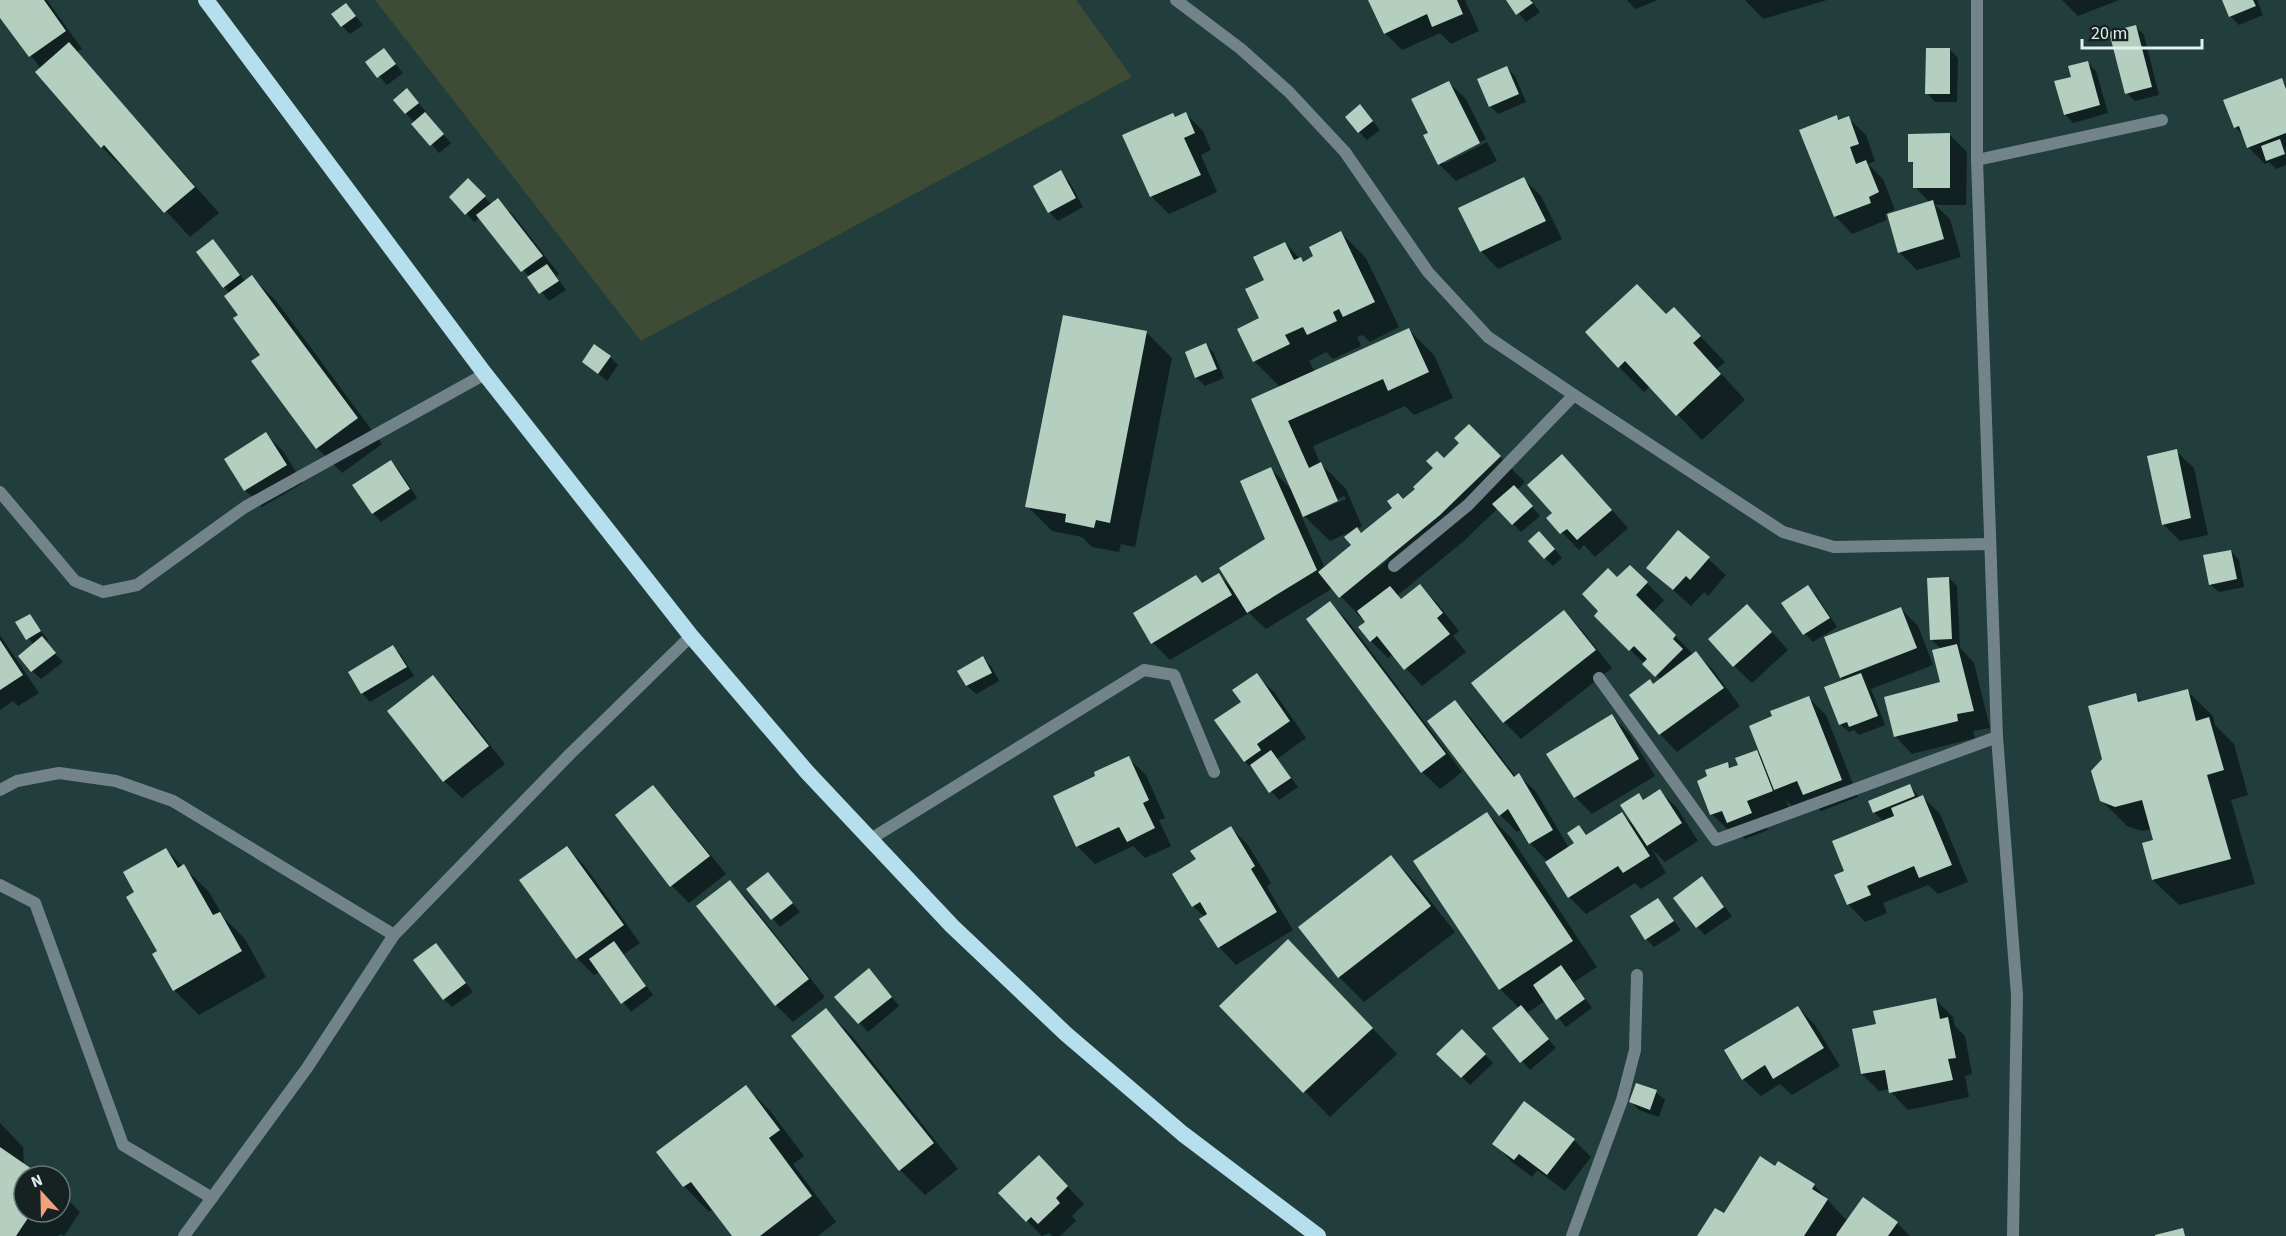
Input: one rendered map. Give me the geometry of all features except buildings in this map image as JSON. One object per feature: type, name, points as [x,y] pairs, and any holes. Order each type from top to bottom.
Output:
[{"type":"highway","points":[[206,0],[484,374],[691,636],[807,772],[952,926],[1066,1034],[1183,1134],[1318,1236]]},
{"type":"street","points":[[1176,0],[1241,49],[1290,92],[1345,152],[1428,272],[1488,337],[1574,395],[1783,532],[1834,548],[1990,544]]},
{"type":"street","points":[[1977,0],[1977,160],[1997,737],[2017,995],[2013,1236]]},
{"type":"street","points":[[1977,160],[2162,120]]},
{"type":"street","points":[[0,492],[75,581],[103,592],[137,585],[244,507],[484,374]]},
{"type":"street","points":[[1394,566],[1468,505],[1574,395]]},
{"type":"street","points":[[184,1236],[307,1068],[393,935],[571,753],[691,636]]},
{"type":"street","points":[[869,840],[1144,670],[1174,675],[1214,772]]},
{"type":"street","points":[[1599,678],[1716,840],[1997,737]]},
{"type":"street","points":[[0,790],[17,781],[60,773],[116,782],[172,801],[393,935]]},
{"type":"street","points":[[0,885],[35,903],[123,1145],[212,1198]]},
{"type":"street","points":[[1572,1236],[1622,1100],[1635,1050],[1637,975]]},
{"type":"green space","points":[[375,0],[1076,0],[1132,77],[641,341]]}]
